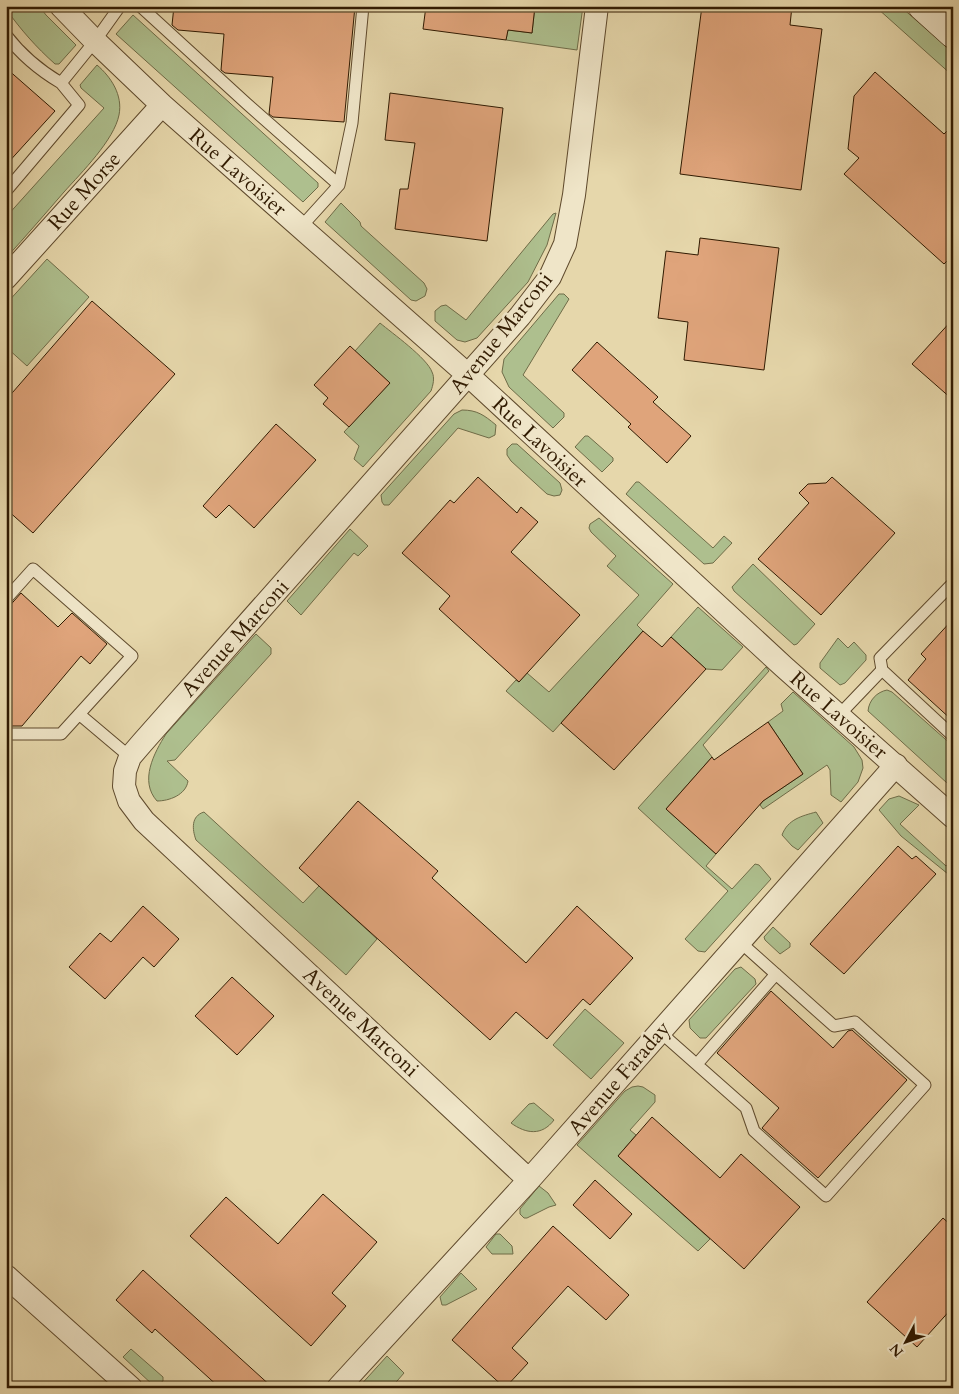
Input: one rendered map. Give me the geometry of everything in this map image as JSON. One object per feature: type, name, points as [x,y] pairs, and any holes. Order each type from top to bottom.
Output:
[{"type":"street","name":"Rue Lavoisier","points":[[61,6],[162,104],[468,375],[784,667],[952,814]]},
{"type":"street","name":"Avenue Marconi","points":[[530,1180],[144,821],[129,801],[124,786],[125,771],[130,757],[520,316],[550,277],[565,244],[574,195],[597,6]]},
{"type":"street","points":[[922,6],[953,34]]},
{"type":"street","name":"Rue Morse","points":[[6,278],[162,104]]},
{"type":"street","name":"Avenue Faraday","points":[[338,1388],[530,1180],[896,765]]},
{"type":"street","points":[[6,1276],[131,1388]]},
{"type":"lane","points":[[61,83],[120,6]]},
{"type":"lane","points":[[140,6],[246,104],[339,185]]},
{"type":"lane","points":[[301,227],[339,185],[352,123],[363,6]]},
{"type":"lane","points":[[6,35],[40,71],[61,83],[79,105],[6,191]]},
{"type":"lane","points":[[6,599],[33,569],[132,656],[61,734],[9,734],[6,732]]},
{"type":"lane","points":[[953,582],[880,658],[882,670],[953,736]]},
{"type":"lane","points":[[839,715],[882,670]]},
{"type":"lane","points":[[79,714],[130,757]]},
{"type":"lane","points":[[660,1032],[746,1108],[754,1131],[826,1196],[925,1085],[855,1022],[834,1026],[740,942]]},
{"type":"lane","points":[[697,1064],[776,974]]},
{"type":"green space","points":[[6,6],[39,6],[76,45],[59,64],[55,64],[23,31],[6,9]]},
{"type":"green space","points":[[535,6],[583,6],[577,50],[506,40],[508,30],[532,33]]},
{"type":"green space","points":[[878,6],[900,6],[953,53],[953,76],[877,8]]},
{"type":"green space","points":[[133,15],[318,183],[318,187],[303,202],[116,34]]},
{"type":"green space","points":[[97,65],[115,87],[120,108],[116,125],[96,155],[6,258],[6,217],[104,108],[80,85]]},
{"type":"green space","points":[[341,203],[360,222],[361,226],[424,283],[427,289],[425,296],[416,301],[411,300],[325,222]]},
{"type":"green space","points":[[556,213],[547,245],[528,282],[477,338],[465,342],[457,340],[435,321],[435,311],[441,306],[446,305],[466,320],[553,214]]},
{"type":"green space","points":[[47,259],[89,297],[27,366],[6,347],[6,304]]},
{"type":"green space","points":[[559,294],[564,294],[569,299],[523,375],[564,413],[564,417],[553,428],[509,387],[502,372],[504,359]]},
{"type":"green space","points":[[380,323],[409,346],[429,366],[433,382],[431,391],[363,467],[354,459],[359,446],[344,432],[390,383],[355,351]]},
{"type":"green space","points":[[462,410],[476,412],[488,418],[496,425],[495,435],[489,438],[458,428],[389,505],[384,505],[381,495],[454,414]]},
{"type":"green space","points":[[585,436],[588,436],[613,458],[613,461],[602,472],[575,447]]},
{"type":"green space","points":[[512,444],[517,444],[560,483],[562,490],[560,495],[547,494],[511,461],[507,455],[507,449]]},
{"type":"green space","points":[[636,482],[639,482],[713,548],[724,536],[732,543],[713,563],[704,564],[626,494]]},
{"type":"green space","points":[[599,518],[673,584],[637,625],[643,631],[553,732],[506,691],[516,680],[519,682],[527,673],[549,692],[639,595],[607,566],[616,556],[589,528],[590,524]]},
{"type":"green space","points":[[350,529],[368,546],[358,556],[354,553],[301,615],[287,601]]},
{"type":"green space","points":[[753,564],[815,624],[797,644],[794,645],[734,591],[732,587]]},
{"type":"green space","points":[[698,607],[743,647],[722,670],[706,669],[671,637]]},
{"type":"green space","points":[[256,634],[271,648],[271,654],[175,760],[167,761],[188,781],[187,786],[176,796],[167,800],[157,801],[149,785],[149,776],[153,758],[161,742],[166,734]]},
{"type":"green space","points":[[838,638],[848,648],[854,642],[866,655],[866,660],[845,683],[840,685],[820,668],[820,663]]},
{"type":"green space","points":[[766,667],[769,671],[703,745],[712,757],[666,809],[716,854],[706,866],[732,889],[755,864],[759,865],[771,879],[705,952],[698,951],[685,939],[728,891],[638,808]]},
{"type":"green space","points":[[887,690],[892,692],[953,746],[953,784],[947,783],[868,711],[874,697]]},
{"type":"green space","points":[[793,692],[854,747],[862,760],[863,768],[858,782],[841,802],[831,795],[830,770],[827,765],[763,809],[760,805],[763,801],[803,774],[768,722],[783,711],[781,704]]},
{"type":"green space","points":[[899,796],[919,805],[900,824],[946,866],[953,860],[953,878],[901,836],[879,810],[889,799]]},
{"type":"green space","points":[[204,812],[303,903],[319,886],[377,939],[346,975],[196,840],[194,823],[197,817]]},
{"type":"green space","points":[[816,812],[823,823],[798,850],[782,835],[792,822]]},
{"type":"green space","points":[[773,927],[790,943],[790,947],[780,954],[764,937]]},
{"type":"green space","points":[[741,967],[755,979],[756,984],[706,1038],[700,1038],[690,1028],[689,1020],[735,969]]},
{"type":"green space","points":[[585,1009],[624,1043],[591,1079],[553,1045]]},
{"type":"green space","points":[[638,1086],[655,1095],[655,1102],[630,1130],[636,1135],[618,1156],[710,1239],[698,1251],[577,1145],[625,1091]]},
{"type":"green space","points":[[534,1103],[554,1120],[549,1125],[544,1129],[534,1132],[522,1129],[511,1123],[529,1104]]},
{"type":"green space","points":[[539,1186],[548,1193],[556,1205],[524,1218],[520,1214],[520,1209]]},
{"type":"green space","points":[[496,1234],[500,1234],[512,1246],[513,1254],[492,1254],[486,1247]]},
{"type":"green space","points":[[461,1273],[477,1289],[446,1305],[442,1305],[440,1297]]},
{"type":"green space","points":[[131,1349],[163,1377],[163,1381],[155,1387],[123,1357]]},
{"type":"green space","points":[[387,1356],[404,1373],[391,1388],[358,1388]]},
{"type":"building","points":[[174,6],[355,6],[344,122],[273,117],[269,114],[273,77],[225,73],[221,70],[224,34],[178,30],[172,25]]},
{"type":"building","points":[[426,6],[535,6],[532,33],[508,30],[506,40],[423,29]]},
{"type":"building","points":[[702,6],[792,6],[790,25],[822,29],[801,190],[680,174]]},
{"type":"building","points":[[6,68],[55,111],[6,165]]},
{"type":"building","points":[[875,72],[944,134],[953,125],[953,255],[944,264],[844,174],[859,158],[848,149],[854,96]]},
{"type":"building","points":[[390,93],[503,108],[487,241],[395,229],[400,189],[408,189],[415,143],[385,140]]},
{"type":"building","points":[[700,238],[779,248],[764,370],[684,360],[688,322],[658,318],[666,251],[698,255]]},
{"type":"building","points":[[92,301],[175,374],[33,533],[6,509],[6,400]]},
{"type":"building","points":[[953,319],[953,400],[912,364]]},
{"type":"building","points":[[597,342],[658,397],[653,402],[691,436],[667,463],[628,427],[631,424],[572,370]]},
{"type":"building","points":[[350,346],[390,383],[349,427],[323,404],[328,398],[314,385]]},
{"type":"building","points":[[276,424],[316,460],[254,528],[229,505],[216,518],[203,506]]},
{"type":"building","points":[[478,477],[517,513],[521,507],[538,522],[511,552],[580,615],[519,682],[439,609],[450,596],[402,553],[450,500],[454,503]]},
{"type":"building","points":[[832,477],[895,533],[821,615],[758,559],[809,503],[799,493],[808,484],[826,483]]},
{"type":"building","points":[[21,593],[58,627],[72,613],[107,644],[90,664],[81,656],[22,726],[12,726],[6,722],[6,610]]},
{"type":"building","points":[[953,619],[953,721],[908,680],[926,659],[921,654]]},
{"type":"building","points":[[643,631],[662,647],[671,637],[706,669],[614,770],[561,723]]},
{"type":"building","points":[[768,722],[803,774],[763,801],[716,854],[666,809],[712,757],[714,760]]},
{"type":"building","points":[[358,801],[438,871],[432,878],[526,963],[577,906],[633,958],[590,1005],[583,999],[547,1039],[516,1012],[490,1040],[299,868]]},
{"type":"building","points":[[898,846],[912,859],[916,856],[936,874],[844,974],[810,944]]},
{"type":"building","points":[[143,906],[179,939],[154,967],[143,957],[105,999],[69,967],[100,933],[111,942]]},
{"type":"building","points":[[232,977],[274,1016],[237,1055],[195,1016]]},
{"type":"building","points":[[771,991],[833,1048],[848,1031],[852,1030],[907,1080],[818,1178],[762,1128],[779,1108],[717,1053]]},
{"type":"building","points":[[652,1117],[720,1178],[741,1154],[800,1207],[744,1269],[618,1156]]},
{"type":"building","points":[[595,1180],[632,1214],[610,1239],[573,1205]]},
{"type":"building","points":[[323,1194],[377,1242],[332,1293],[346,1306],[311,1346],[190,1236],[226,1197],[278,1244]]},
{"type":"building","points":[[943,1218],[953,1227],[953,1307],[917,1347],[867,1302]]},
{"type":"building","points":[[553,1226],[629,1295],[606,1320],[568,1286],[512,1348],[528,1363],[505,1388],[452,1340]]},
{"type":"building","points":[[143,1270],[273,1388],[220,1388],[155,1329],[152,1333],[116,1300]]}]
